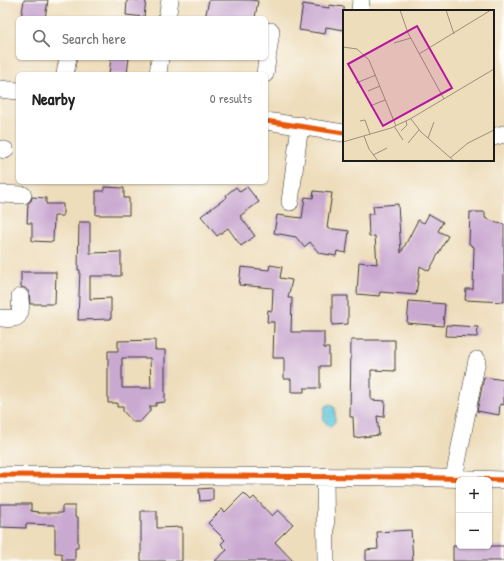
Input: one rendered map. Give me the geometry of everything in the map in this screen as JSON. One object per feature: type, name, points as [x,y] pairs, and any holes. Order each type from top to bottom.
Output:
[{"type":"street","points":[[167,16],[170,0]]},
{"type":"street","points":[[360,10],[361,0]]},
{"type":"street","points":[[268,48],[270,31]]},
{"type":"street","points":[[65,72],[68,60]]},
{"type":"street","points":[[158,72],[160,60]]},
{"type":"street","points":[[265,72],[267,60]]},
{"type":"street","points":[[0,90],[16,91]]},
{"type":"street","points":[[268,121],[343,133]]},
{"type":"street","points":[[290,202],[300,126]]},
{"type":"street","points":[[494,137],[504,134]]},
{"type":"street","points":[[0,194],[23,195]]},
{"type":"street","points":[[0,318],[14,318],[18,316],[20,311],[20,297]]},
{"type":"street","points":[[454,478],[477,360]]},
{"type":"street","points":[[0,475],[325,476],[504,480]]},
{"type":"street","points":[[325,476],[326,561]]},
{"type":"water","points":[[330,404],[335,408],[335,422],[330,427],[323,420],[325,407]]},
{"type":"building","points":[[24,0],[48,0],[45,16],[21,16]]},
{"type":"building","points":[[127,0],[146,0],[144,16],[126,15]]},
{"type":"building","points":[[209,0],[258,1],[255,16],[205,16]]},
{"type":"building","points":[[303,4],[329,8],[329,5],[344,7],[343,30],[326,27],[325,34],[299,30]]},
{"type":"building","points":[[111,60],[129,60],[127,72],[109,72]]},
{"type":"building","points":[[104,187],[124,188],[124,198],[129,198],[129,215],[96,215],[96,191],[104,191]]},
{"type":"building","points":[[236,187],[240,192],[247,187],[259,202],[240,216],[255,236],[241,246],[228,228],[217,236],[201,216],[227,197],[226,195]]},
{"type":"building","points":[[314,191],[332,193],[327,228],[349,231],[346,253],[337,251],[336,256],[319,253],[310,242],[304,247],[296,237],[274,233],[277,215],[302,218],[305,197],[313,198]]},
{"type":"building","points":[[32,197],[46,198],[46,204],[63,204],[63,216],[54,216],[53,242],[32,241],[32,223],[27,223],[28,203],[31,201]]},
{"type":"building","points":[[398,204],[401,253],[418,220],[424,223],[429,214],[443,222],[438,231],[448,236],[429,271],[420,266],[416,295],[380,292],[379,296],[357,294],[359,262],[377,264],[375,236],[369,237],[368,214],[374,214],[373,206]]},
{"type":"building","points":[[470,212],[485,212],[485,218],[504,224],[504,302],[465,300],[466,289],[473,289],[474,247],[469,244]]},
{"type":"building","points":[[79,222],[90,222],[90,253],[121,252],[121,276],[90,276],[90,299],[111,298],[111,319],[78,320],[80,270],[78,270]]},
{"type":"building","points":[[270,265],[282,267],[280,278],[292,280],[288,298],[292,298],[291,332],[324,332],[324,348],[329,348],[329,366],[320,366],[320,388],[304,388],[304,392],[291,392],[291,379],[284,379],[284,358],[273,358],[274,322],[267,322],[268,310],[272,311],[273,288],[239,285],[241,267],[269,270]]},
{"type":"building","points":[[21,272],[56,272],[55,304],[30,304],[29,292],[25,288],[21,287]]},
{"type":"building","points":[[332,296],[348,296],[348,324],[332,325]]},
{"type":"building","points":[[409,301],[445,304],[443,326],[407,323]]},
{"type":"building","points":[[446,325],[478,327],[477,337],[445,336]]},
{"type":"building","points":[[155,340],[155,350],[165,350],[165,402],[156,403],[156,406],[150,406],[150,411],[140,422],[133,422],[123,411],[123,407],[117,407],[117,403],[108,403],[108,351],[118,351],[118,341]],"holes":[[[122,358],[150,358],[151,388],[122,388]]]},
{"type":"building","points":[[351,340],[395,340],[395,371],[371,370],[371,400],[385,401],[384,417],[377,416],[379,435],[354,438],[353,417],[350,417]]},
{"type":"building","points":[[484,377],[504,380],[504,405],[500,404],[499,415],[477,411]]},
{"type":"building","points":[[213,488],[213,500],[200,501],[199,489]]},
{"type":"building","points":[[244,493],[251,500],[254,497],[272,516],[278,510],[293,524],[275,542],[293,561],[215,561],[227,550],[221,544],[225,540],[208,523],[222,509],[225,512]]},
{"type":"building","points":[[0,504],[31,504],[31,511],[38,513],[62,513],[62,506],[75,506],[75,517],[78,517],[78,548],[75,548],[75,560],[62,560],[62,553],[55,553],[55,525],[26,524],[26,528],[0,527]]},
{"type":"building","points":[[141,511],[157,511],[157,528],[182,527],[182,561],[141,561]]},
{"type":"building","points":[[411,530],[413,561],[366,561],[366,550],[378,549],[377,532]]},
{"type":"building","points":[[453,546],[456,546],[456,549],[492,549],[492,546],[504,546],[504,561],[453,561]]},
{"type":"cycle path","points":[[268,121],[343,133]]},
{"type":"cycle path","points":[[0,475],[409,477],[504,480]]}]
